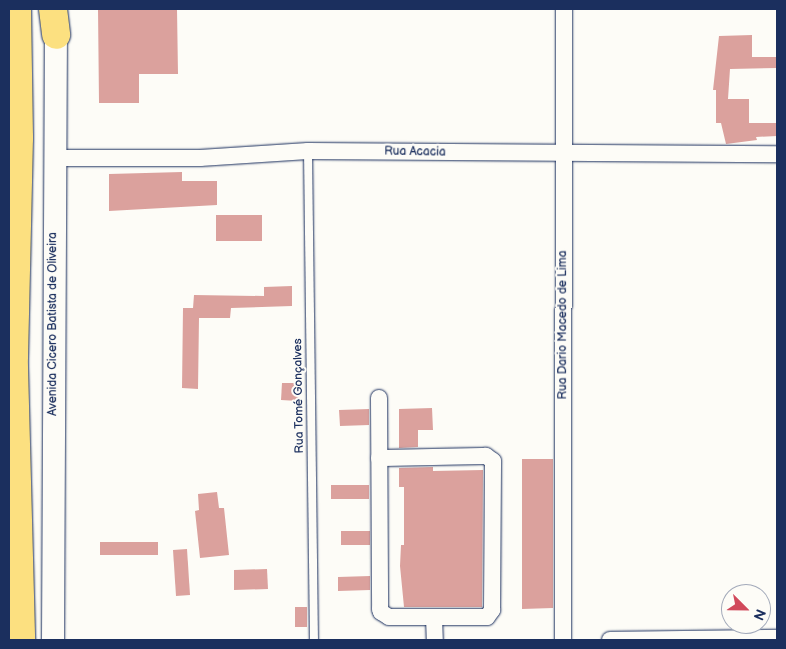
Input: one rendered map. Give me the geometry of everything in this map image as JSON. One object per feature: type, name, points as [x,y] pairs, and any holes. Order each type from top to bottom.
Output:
[{"type":"highway","points":[[17,9],[19,138],[14,367],[21,640]]},
{"type":"main road","name":"Avenida Cicero Batista de Oliveira","points":[[53,640],[53,158],[55,18]]},
{"type":"street","name":"Rua Dario Macedo de Lima","points":[[563,640],[564,9]]},
{"type":"street","name":"Rua Acacia","points":[[53,158],[200,158],[308,151],[777,154]]},
{"type":"street","points":[[379,398],[379,458],[381,612],[389,617],[482,618],[492,610],[494,464],[486,456],[379,458]]},
{"type":"street","points":[[434,618],[434,640]]},
{"type":"street","points":[[610,640],[777,638]]},
{"type":"lane","name":"Rua Tomé Gonçalves","points":[[308,151],[314,640]]},
{"type":"building","points":[[98,9],[177,9],[178,74],[139,74],[139,103],[99,103]]},
{"type":"building","points":[[752,35],[752,57],[777,57],[777,68],[730,69],[728,99],[749,99],[749,123],[777,123],[777,136],[756,137],[757,140],[726,144],[721,123],[716,123],[716,90],[713,90],[719,36]]},
{"type":"building","points":[[182,172],[182,181],[217,181],[217,205],[109,211],[109,174]]},
{"type":"building","points":[[216,215],[262,215],[262,241],[216,241]]},
{"type":"building","points":[[292,286],[292,306],[231,308],[230,318],[199,318],[198,389],[182,388],[183,308],[193,308],[194,295],[264,296],[264,287]]},
{"type":"building","points":[[282,383],[299,383],[298,401],[281,400]]},
{"type":"building","points":[[432,408],[433,430],[418,430],[418,447],[399,448],[399,409]]},
{"type":"building","points":[[369,409],[369,425],[340,426],[339,410]]},
{"type":"building","points":[[522,459],[553,459],[553,608],[522,609]]},
{"type":"building","points":[[433,467],[433,471],[483,470],[482,607],[404,607],[400,566],[401,545],[404,545],[404,487],[399,487],[399,468]]},
{"type":"building","points":[[331,485],[369,485],[369,499],[331,499]]},
{"type":"building","points":[[217,492],[219,508],[224,508],[229,555],[200,558],[195,511],[199,510],[198,494]]},
{"type":"building","points":[[341,531],[370,531],[370,545],[341,545]]},
{"type":"building","points":[[100,542],[158,542],[158,555],[100,555]]},
{"type":"building","points":[[187,549],[190,595],[176,596],[173,550]]},
{"type":"building","points":[[267,569],[268,589],[234,590],[234,570]]},
{"type":"building","points":[[370,576],[370,590],[338,591],[338,577]]},
{"type":"building","points":[[295,607],[307,607],[307,627],[295,627]]}]
